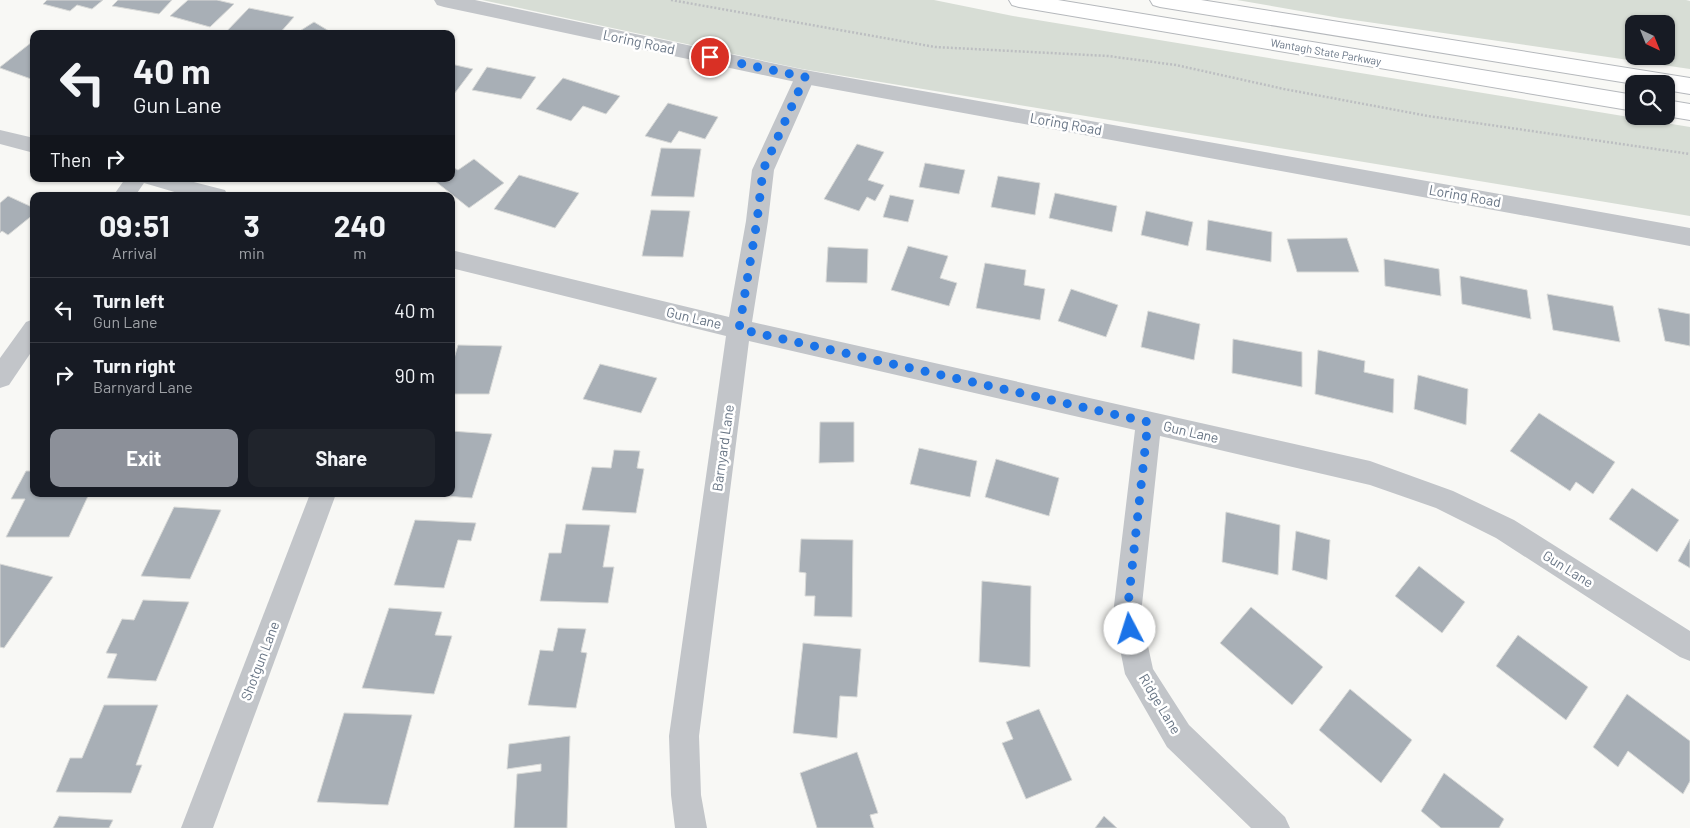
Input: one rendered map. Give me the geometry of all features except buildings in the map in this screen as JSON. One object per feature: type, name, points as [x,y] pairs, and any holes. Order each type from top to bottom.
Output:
[{"type":"highway","name":"Wantagh State Parkway","points":[[1019,0],[1625,101]]},
{"type":"highway","name":"Wantagh State Parkway","points":[[1160,0],[1690,86]]},
{"type":"highway","points":[[1675,110],[1690,112]]},
{"type":"street","name":"Loring Road","points":[[444,0],[805,77],[1690,237]]},
{"type":"street","name":"Barnyard Lane","points":[[691,828],[686,794],[684,736],[739,329],[757,221],[763,170],[805,77]]},
{"type":"street","points":[[0,137],[30,145]]},
{"type":"street","points":[[164,182],[202,192]]},
{"type":"street","name":"Gun Lane","points":[[455,261],[739,329],[1370,473],[1444,499],[1505,529],[1690,647]]},
{"type":"street","points":[[0,378],[30,335]]},
{"type":"street","name":"Ridge Lane","points":[[1148,422],[1127,614],[1140,674],[1178,736],[1274,828]]},
{"type":"street","name":"Shotgun Lane","points":[[197,828],[322,497]]},
{"type":"path","points":[[671,0],[935,47],[1108,56],[1176,65],[1284,89],[1428,116],[1690,154]]},
{"type":"shaded area","points":[[482,0],[934,0],[1013,16],[1625,116],[1625,125],[1675,125],[1690,127],[1690,216],[802,69]]},
{"type":"shaded area","points":[[1237,0],[1690,1],[1690,69],[1663,65],[1675,65],[1675,15],[1625,15],[1625,60],[1340,18]]},
{"type":"route","points":[[710,57],[805,77],[763,170],[757,221],[739,329],[1148,422],[1127,614],[1130,629]]}]
